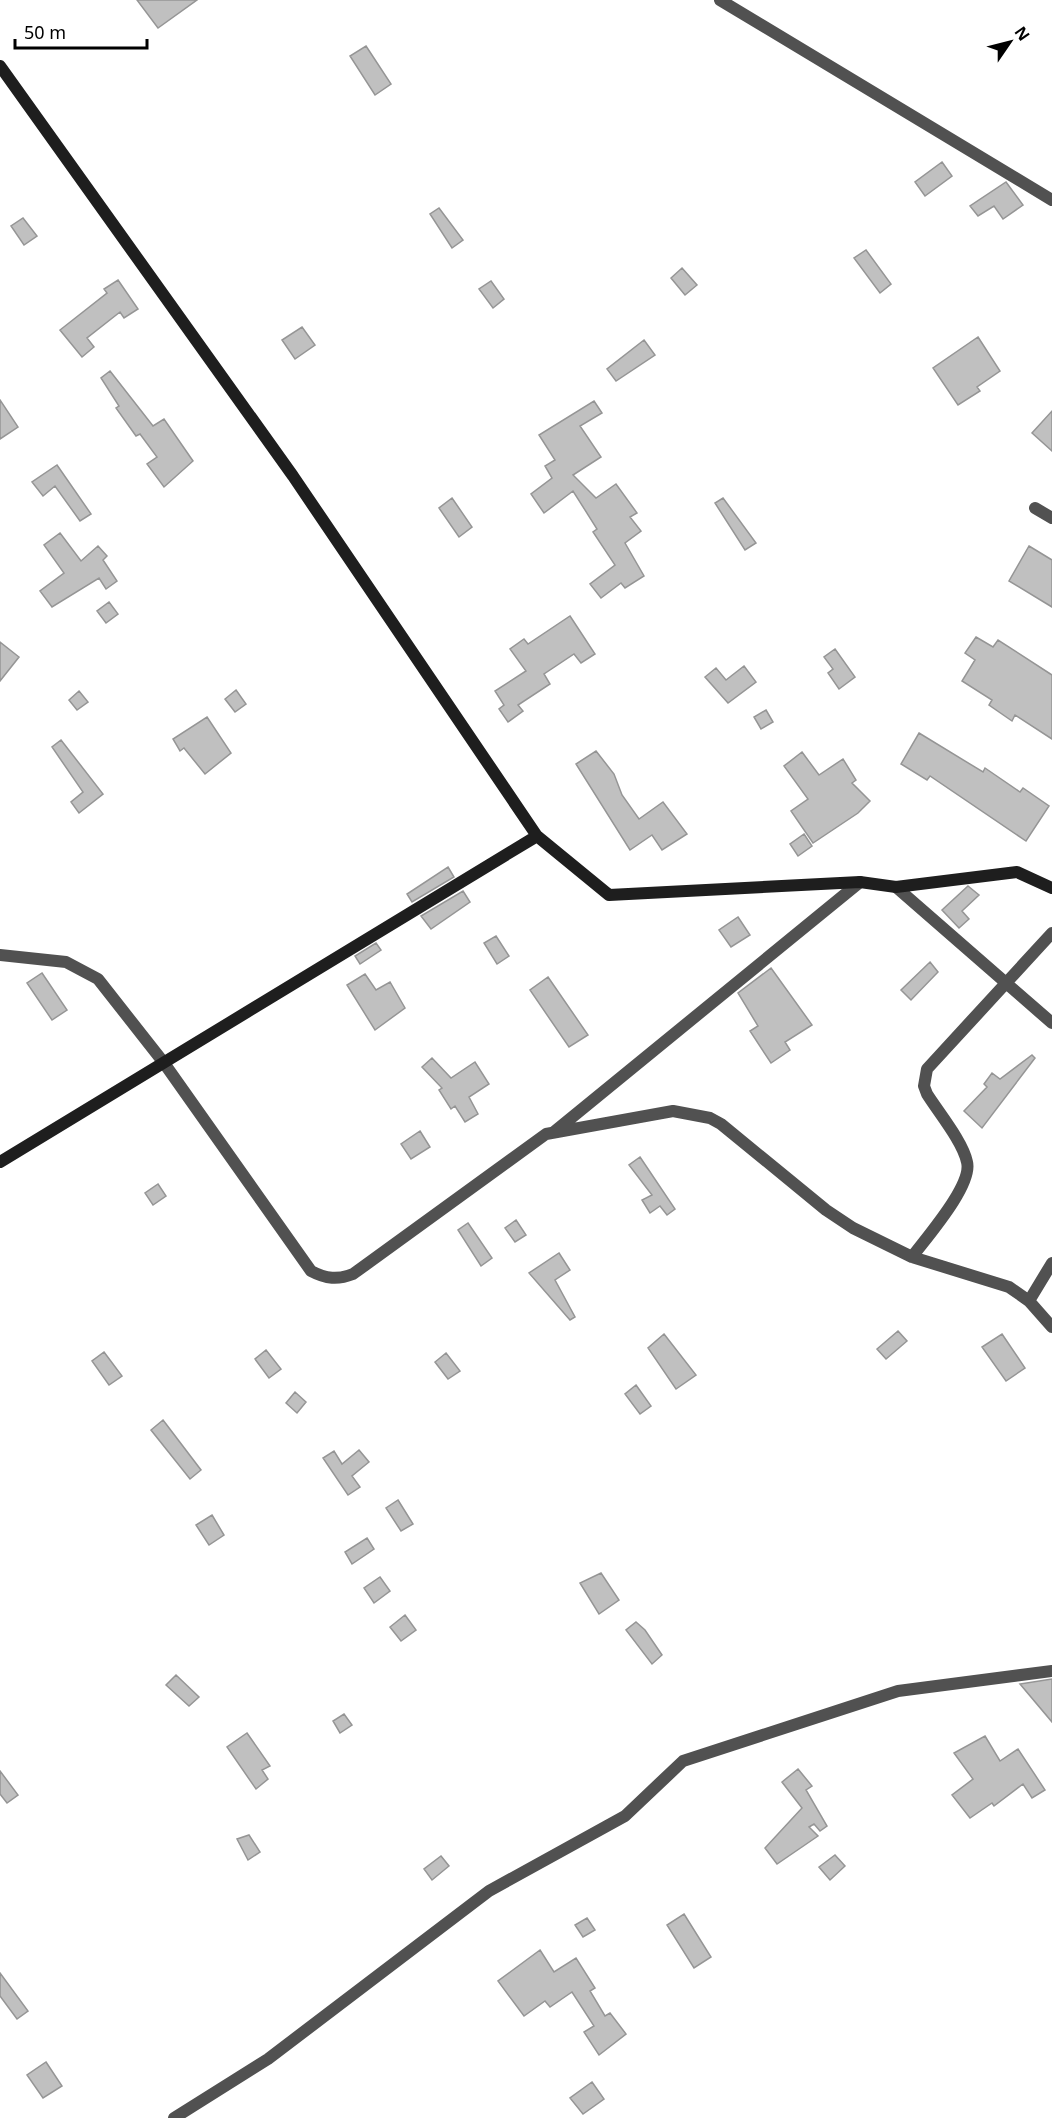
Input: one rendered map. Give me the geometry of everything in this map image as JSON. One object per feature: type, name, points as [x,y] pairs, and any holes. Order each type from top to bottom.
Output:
[{"type":"street","points":[[720,0],[1052,200]]},
{"type":"street","points":[[0,66],[293,476],[537,836],[609,895],[860,882],[896,887],[1017,872],[1052,888]]},
{"type":"street","points":[[1035,508],[1052,518]]},
{"type":"street","points":[[0,1162],[537,836]]},
{"type":"street","points":[[0,955],[66,962],[83,969],[110,993],[164,1063],[311,1271],[332,1279],[354,1274],[538,1139],[554,1132],[860,882]]},
{"type":"street","points":[[896,887],[1052,1023]]},
{"type":"street","points":[[912,1257],[963,1185],[968,1169],[964,1154],[927,1094],[924,1077],[933,1062],[1052,933]]},
{"type":"street","points":[[554,1132],[564,1133],[661,1112],[698,1114],[721,1124],[835,1216],[882,1244],[912,1257],[1009,1287],[1029,1301],[1052,1327]]},
{"type":"street","points":[[1029,1301],[1052,1263]]},
{"type":"street","points":[[174,2118],[268,2059],[489,1891],[625,1816],[683,1761],[898,1691],[1052,1671]]},
{"type":"building","points":[[137,0],[197,0],[158,28]]},
{"type":"building","points":[[366,46],[391,84],[375,95],[350,56]]},
{"type":"building","points":[[942,162],[952,176],[925,196],[915,182]]},
{"type":"building","points":[[1006,182],[1023,205],[1003,219],[994,206],[978,216],[970,206]]},
{"type":"building","points":[[439,208],[463,240],[452,248],[430,214]]},
{"type":"building","points":[[23,218],[37,236],[24,245],[11,226]]},
{"type":"building","points":[[866,250],[891,284],[880,293],[854,258]]},
{"type":"building","points":[[682,268],[697,285],[685,295],[671,278]]},
{"type":"building","points":[[118,280],[138,309],[124,318],[120,312],[87,338],[94,347],[82,357],[60,330],[107,293],[104,289]]},
{"type":"building","points":[[491,281],[504,299],[493,308],[479,289]]},
{"type":"building","points":[[302,327],[315,345],[295,359],[282,340]]},
{"type":"building","points":[[978,337],[1000,371],[977,387],[980,391],[958,405],[933,368]]},
{"type":"building","points":[[644,340],[655,355],[616,381],[607,369]]},
{"type":"building","points":[[110,371],[153,426],[164,419],[193,461],[164,487],[147,464],[157,457],[140,434],[136,436],[116,408],[119,406],[101,378]]},
{"type":"building","points":[[0,400],[18,427],[0,439]]},
{"type":"building","points":[[594,401],[602,413],[580,426],[601,457],[573,475],[596,498],[616,484],[637,513],[630,517],[641,531],[625,543],[644,576],[625,588],[621,583],[601,598],[590,584],[615,565],[593,532],[597,529],[573,491],[544,513],[531,494],[552,478],[545,466],[555,460],[539,435]]},
{"type":"building","points":[[1052,411],[1052,451],[1032,433]]},
{"type":"building","points":[[57,465],[91,514],[80,521],[55,486],[43,496],[32,482]]},
{"type":"building","points":[[452,498],[472,527],[459,537],[439,508]]},
{"type":"building","points":[[723,498],[756,543],[745,550],[715,503]]},
{"type":"building","points":[[60,533],[81,561],[98,546],[107,556],[103,560],[117,581],[106,589],[99,578],[52,607],[40,591],[64,573],[44,545]]},
{"type":"building","points":[[1029,546],[1052,560],[1052,607],[1009,581]]},
{"type":"building","points":[[109,602],[118,614],[106,623],[97,611]]},
{"type":"building","points":[[570,616],[595,654],[581,663],[574,654],[544,674],[550,684],[518,705],[523,711],[508,722],[499,709],[504,705],[495,691],[526,671],[510,649],[524,639],[528,644]]},
{"type":"building","points":[[976,637],[993,647],[998,640],[1052,675],[1052,739],[1015,715],[1012,721],[989,705],[992,700],[962,681],[975,660],[965,653]]},
{"type":"building","points":[[0,642],[19,657],[0,681]]},
{"type":"building","points":[[835,649],[855,677],[839,689],[828,673],[833,669],[824,657]]},
{"type":"building","points":[[744,666],[756,682],[728,703],[705,677],[716,668],[726,680]]},
{"type":"building","points":[[236,690],[246,704],[235,712],[225,699]]},
{"type":"building","points":[[79,691],[88,702],[77,710],[69,700]]},
{"type":"building","points":[[766,710],[773,722],[761,729],[754,717]]},
{"type":"building","points":[[207,717],[231,753],[205,774],[184,748],[180,751],[173,739]]},
{"type":"building","points":[[919,733],[983,772],[985,768],[1020,792],[1023,788],[1049,806],[1026,841],[930,776],[927,780],[901,764]]},
{"type":"building","points":[[61,740],[103,794],[79,813],[71,802],[83,792],[52,747]]},
{"type":"building","points":[[596,751],[614,774],[622,795],[639,819],[663,802],[687,834],[662,850],[652,835],[630,850],[576,764]]},
{"type":"building","points":[[802,752],[819,775],[843,759],[856,780],[852,783],[870,801],[858,813],[813,843],[791,811],[808,799],[784,766]]},
{"type":"building","points":[[804,834],[812,846],[798,856],[790,844]]},
{"type":"building","points":[[448,867],[454,877],[412,902],[407,894]]},
{"type":"building","points":[[968,886],[979,895],[962,911],[969,919],[959,928],[942,910]]},
{"type":"building","points":[[463,891],[470,902],[431,929],[421,916]]},
{"type":"building","points":[[738,917],[750,935],[731,947],[719,930]]},
{"type":"building","points":[[496,936],[509,956],[497,964],[484,943]]},
{"type":"building","points":[[376,943],[381,950],[360,964],[355,956]]},
{"type":"building","points":[[930,962],[938,972],[911,1000],[901,990]]},
{"type":"building","points":[[771,968],[812,1025],[785,1042],[790,1050],[771,1063],[750,1031],[758,1026],[738,993]]},
{"type":"building","points":[[42,973],[67,1010],[52,1020],[27,983]]},
{"type":"building","points":[[365,974],[376,990],[390,982],[405,1008],[375,1030],[347,985]]},
{"type":"building","points":[[548,977],[588,1035],[569,1047],[530,990]]},
{"type":"building","points":[[1032,1055],[1035,1058],[982,1128],[964,1111],[987,1087],[984,1084],[992,1073],[1000,1079]]},
{"type":"building","points":[[432,1058],[451,1078],[475,1062],[489,1084],[469,1097],[478,1114],[465,1122],[455,1106],[451,1109],[439,1090],[442,1088],[422,1067]]},
{"type":"building","points":[[420,1131],[430,1147],[411,1159],[401,1144]]},
{"type":"building","points":[[640,1157],[675,1209],[667,1215],[660,1206],[650,1213],[642,1200],[652,1195],[629,1165]]},
{"type":"building","points":[[158,1184],[166,1196],[153,1205],[145,1193]]},
{"type":"building","points":[[516,1220],[526,1235],[515,1242],[505,1228]]},
{"type":"building","points":[[468,1223],[492,1258],[481,1266],[458,1230]]},
{"type":"building","points":[[559,1253],[570,1270],[555,1280],[575,1317],[570,1320],[529,1273]]},
{"type":"building","points":[[898,1331],[907,1341],[886,1359],[877,1349]]},
{"type":"building","points":[[664,1334],[696,1375],[676,1389],[648,1348]]},
{"type":"building","points":[[1002,1334],[1025,1368],[1006,1381],[982,1347]]},
{"type":"building","points":[[266,1350],[281,1369],[269,1378],[255,1359]]},
{"type":"building","points":[[104,1352],[122,1376],[109,1385],[92,1361]]},
{"type":"building","points":[[446,1353],[460,1371],[448,1379],[435,1362]]},
{"type":"building","points":[[636,1385],[651,1406],[640,1414],[625,1394]]},
{"type":"building","points":[[295,1392],[306,1402],[297,1413],[286,1403]]},
{"type":"building","points":[[163,1420],[201,1470],[190,1479],[151,1430]]},
{"type":"building","points":[[359,1450],[369,1462],[352,1476],[360,1487],[348,1495],[323,1458],[334,1451],[342,1464]]},
{"type":"building","points":[[398,1500],[413,1524],[401,1531],[386,1508]]},
{"type":"building","points":[[212,1515],[224,1535],[209,1545],[196,1525]]},
{"type":"building","points":[[367,1538],[374,1549],[352,1564],[345,1552]]},
{"type":"building","points":[[601,1573],[619,1600],[599,1614],[580,1583]]},
{"type":"building","points":[[380,1577],[390,1591],[374,1603],[364,1588]]},
{"type":"building","points":[[405,1615],[416,1630],[401,1641],[390,1627]]},
{"type":"building","points":[[636,1622],[645,1630],[662,1655],[652,1664],[626,1630]]},
{"type":"building","points":[[176,1675],[199,1697],[189,1706],[166,1685]]},
{"type":"building","points":[[1052,1679],[1052,1722],[1020,1684]]},
{"type":"building","points":[[344,1714],[352,1725],[340,1733],[333,1721]]},
{"type":"building","points":[[247,1733],[270,1766],[262,1770],[268,1779],[256,1789],[227,1747]]},
{"type":"building","points":[[985,1736],[1000,1761],[1018,1749],[1045,1790],[1032,1798],[1023,1784],[994,1806],[992,1803],[970,1818],[952,1795],[973,1779],[954,1753]]},
{"type":"building","points":[[798,1769],[812,1786],[806,1790],[827,1826],[820,1831],[814,1824],[809,1827],[818,1836],[777,1864],[765,1848],[802,1808],[782,1782]]},
{"type":"building","points":[[0,1771],[18,1795],[7,1803],[0,1794]]},
{"type":"building","points":[[249,1835],[260,1852],[248,1860],[237,1839]]},
{"type":"building","points":[[835,1855],[845,1866],[830,1880],[819,1867]]},
{"type":"building","points":[[441,1856],[449,1866],[432,1880],[424,1869]]},
{"type":"building","points":[[684,1914],[711,1957],[694,1968],[667,1925]]},
{"type":"building","points":[[587,1918],[595,1930],[583,1937],[575,1925]]},
{"type":"building","points":[[540,1950],[554,1972],[576,1958],[595,1988],[590,1991],[605,2016],[610,2013],[626,2034],[599,2055],[584,2032],[594,2026],[572,1992],[550,2007],[545,2001],[524,2016],[498,1981]]},
{"type":"building","points":[[0,1973],[28,2011],[17,2019],[0,1996]]},
{"type":"building","points":[[46,2062],[62,2086],[43,2098],[27,2075]]},
{"type":"building","points":[[592,2082],[604,2099],[583,2114],[570,2098]]}]
